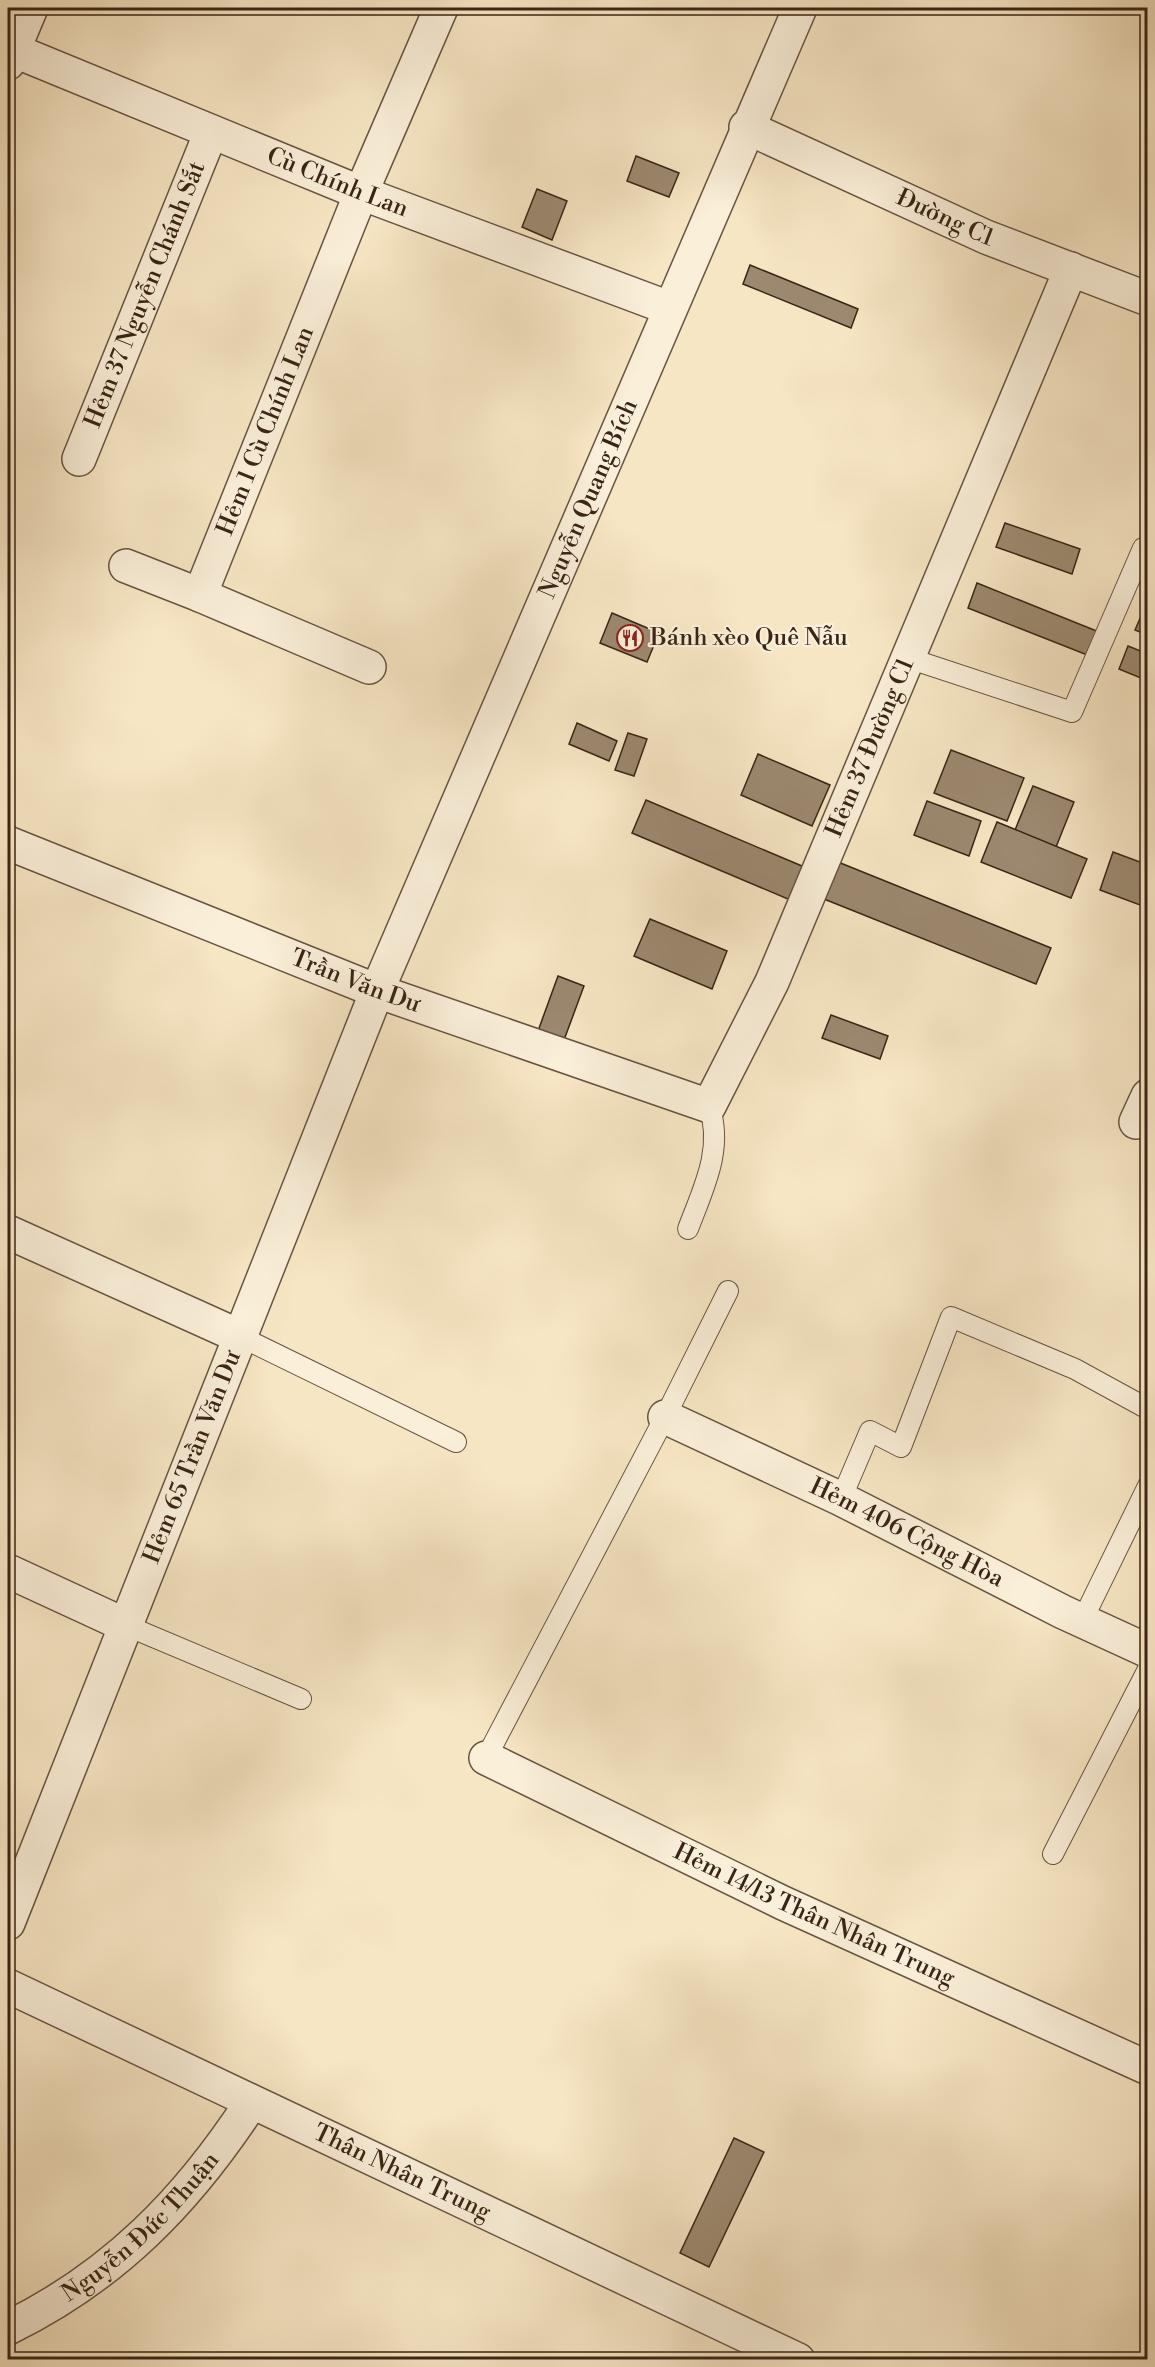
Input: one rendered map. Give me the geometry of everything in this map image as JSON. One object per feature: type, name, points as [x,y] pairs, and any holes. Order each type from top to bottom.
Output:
[{"type":"street","points":[[9,54],[31,8]]},
{"type":"street","name":"Hẻm 1 Cù Chính Lan","points":[[200,595],[361,193],[441,8]]},
{"type":"street","name":"Nguyễn Quang Bích","points":[[377,991],[746,127],[800,8]]},
{"type":"street","name":"Cù Chính Lan","points":[[9,54],[361,193],[669,308]]},
{"type":"street","name":"Đường C1","points":[[746,127],[986,237],[1148,299]]},
{"type":"street","name":"Hẻm 37 Nguyễn Chánh Sắt","points":[[79,459],[211,132]]},
{"type":"street","name":"Hẻm 37 Đường C1","points":[[709,1106],[772,982],[1071,269]]},
{"type":"street","points":[[126,566],[369,667]]},
{"type":"street","name":"Trần Văn Dư","points":[[8,843],[377,991],[709,1106]]},
{"type":"street","name":"Hẻm 65 Trần Văn Dư","points":[[8,1923],[377,991]]},
{"type":"street","points":[[8,1232],[241,1337]]},
{"type":"street","name":"Hẻm 406 Cộng Hòa","points":[[665,1417],[841,1499],[1148,1652]]},
{"type":"street","points":[[8,1571],[125,1625]]},
{"type":"street","name":"Hẻm 14/13 Thân Nhân Trung","points":[[486,1758],[783,1903],[1148,2068]]},
{"type":"street","name":"Thân Nhân Trung","points":[[8,1986],[798,2360]]},
{"type":"street","name":"Nguyễn Đức Thuận","points":[[8,2328],[62,2297],[144,2235],[187,2192],[210,2164],[251,2103]]},
{"type":"lane","points":[[908,658],[1072,711],[1143,548]]},
{"type":"lane","points":[[688,1229],[712,1165],[716,1126],[709,1106]]},
{"type":"lane","points":[[486,1758],[665,1417],[728,1291]]},
{"type":"lane","points":[[841,1499],[870,1431],[901,1447],[951,1317],[1075,1369],[1148,1409]]},
{"type":"lane","points":[[241,1337],[456,1442]]},
{"type":"lane","points":[[1082,1621],[1148,1486]]},
{"type":"lane","points":[[125,1625],[300,1699]]},
{"type":"lane","points":[[1053,1854],[1148,1668]]},
{"type":"building","points":[[636,156],[679,173],[669,197],[627,181]]},
{"type":"building","points":[[537,189],[567,201],[552,240],[522,227]]},
{"type":"building","points":[[750,265],[858,309],[851,328],[743,284]]},
{"type":"building","points":[[1005,523],[1080,549],[1072,574],[996,547]]},
{"type":"building","points":[[977,583],[1109,636],[1100,660],[968,608]]},
{"type":"building","points":[[1145,607],[1148,608],[1148,635],[1135,630]]},
{"type":"building","name":"Bánh xèo Quê Nẫu","points":[[612,613],[659,633],[647,662],[600,643]]},
{"type":"building","points":[[1128,646],[1148,654],[1148,681],[1119,669]]},
{"type":"building","points":[[577,723],[617,741],[609,761],[569,744]]},
{"type":"building","points":[[628,733],[647,739],[634,776],[615,770]]},
{"type":"building","points":[[951,750],[1024,778],[1007,821],[934,793]]},
{"type":"building","points":[[758,754],[830,785],[812,826],[741,795]]},
{"type":"building","points":[[1033,786],[1074,802],[1056,847],[1015,830]]},
{"type":"building","points":[[646,800],[809,869],[795,902],[632,833]]},
{"type":"building","points":[[927,801],[981,821],[969,856],[914,835]]},
{"type":"building","points":[[997,822],[1087,859],[1071,898],[981,862]]},
{"type":"building","points":[[1113,852],[1148,865],[1148,908],[1100,890]]},
{"type":"building","points":[[838,862],[1051,948],[1036,984],[824,899]]},
{"type":"building","points":[[650,919],[727,951],[712,989],[634,956]]},
{"type":"building","points":[[558,976],[584,986],[564,1040],[538,1031]]},
{"type":"building","points":[[831,1015],[888,1036],[880,1059],[822,1038]]},
{"type":"building","points":[[734,2138],[764,2152],[709,2267],[680,2253]]},
{"type":"place","name":"Bánh xèo Quê Nẫu","points":[[630,638]]}]
